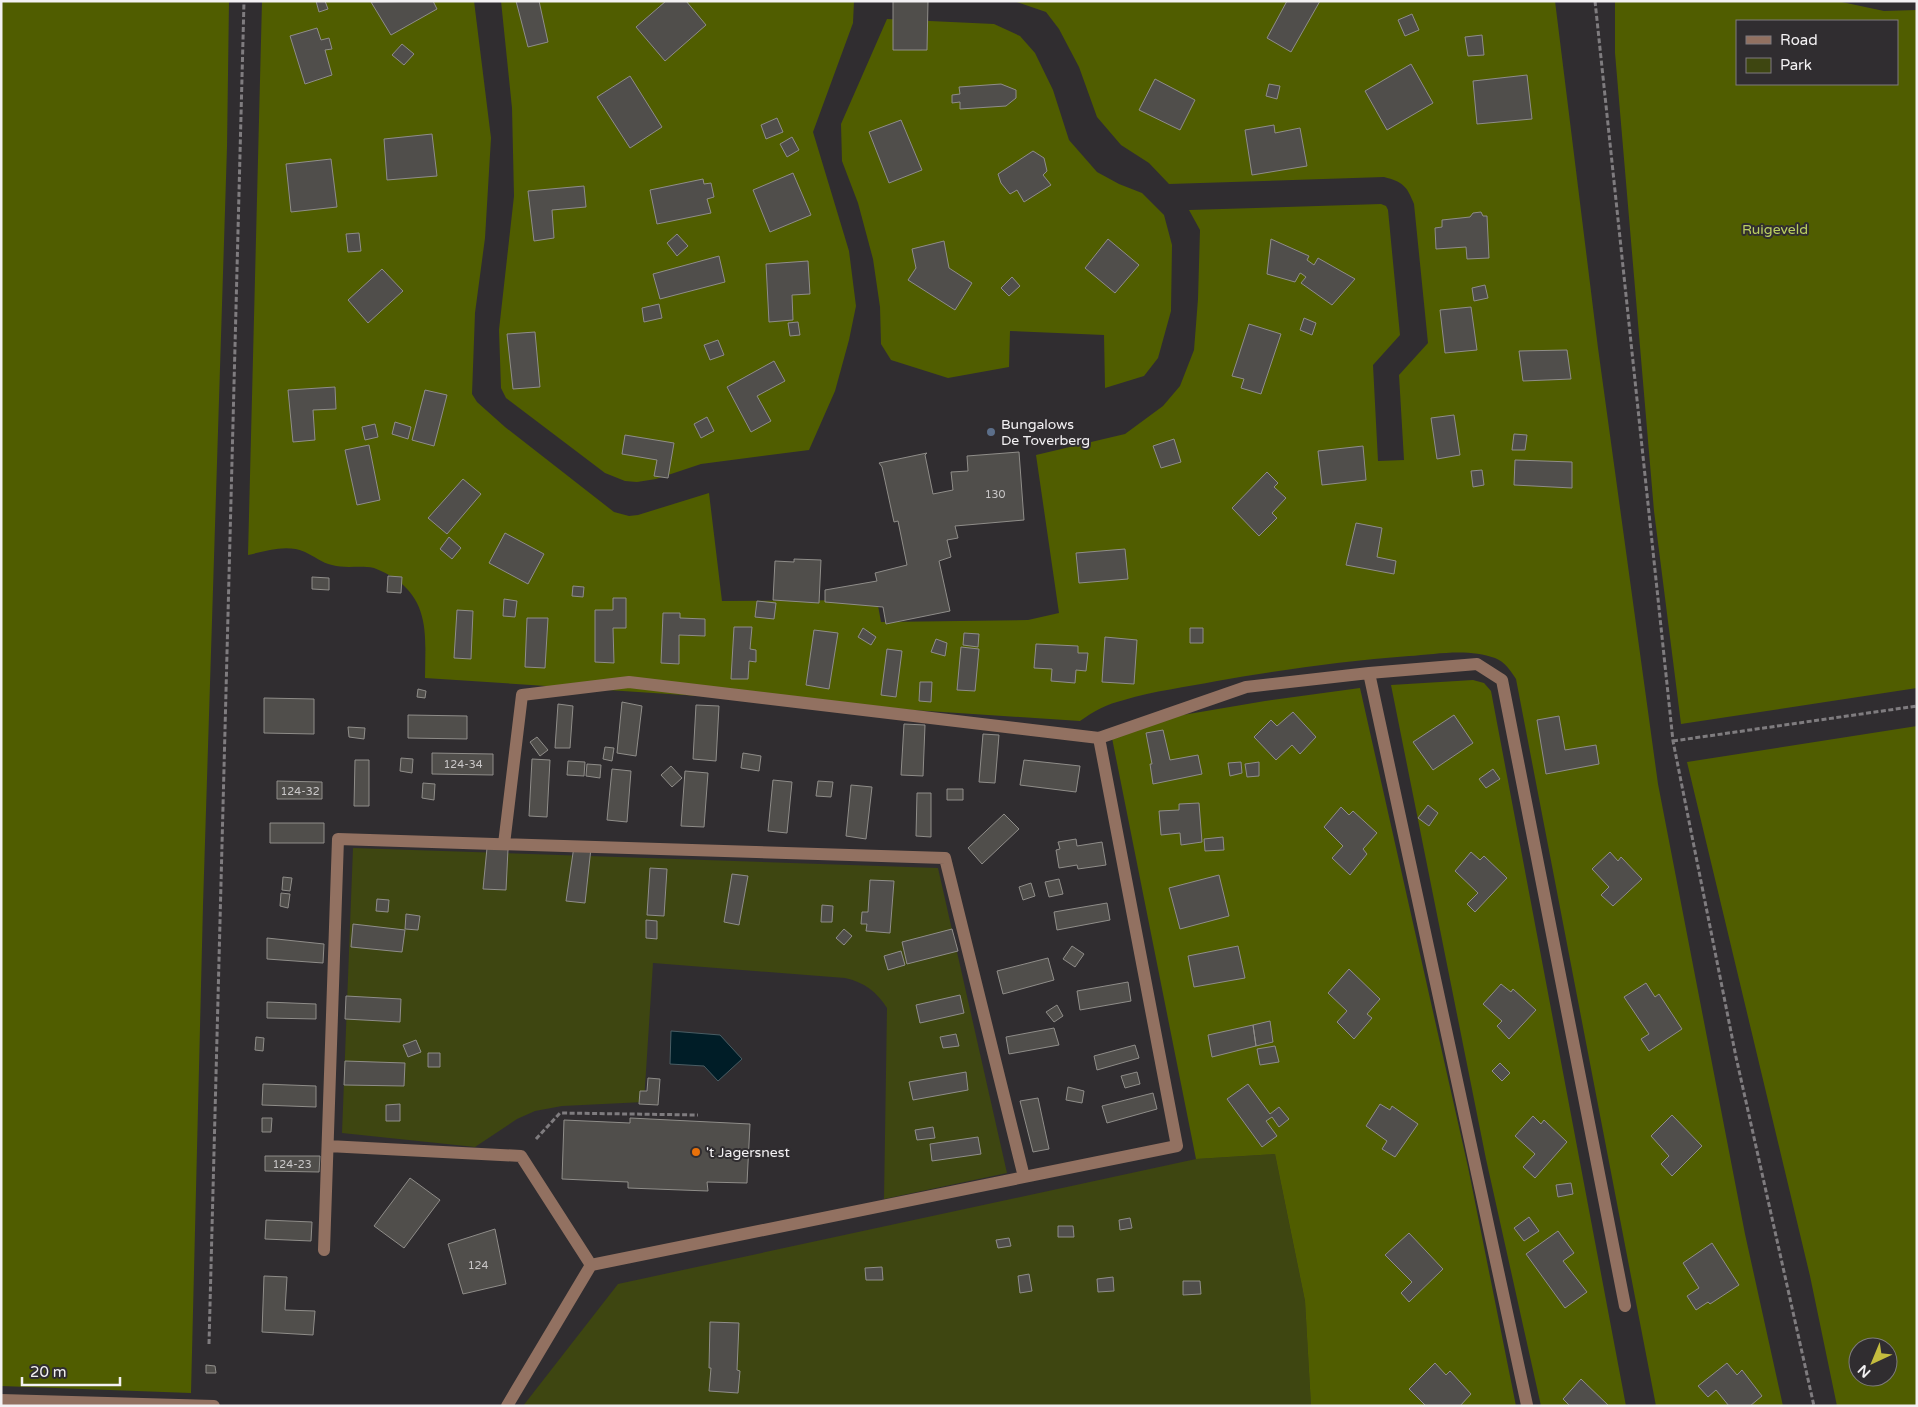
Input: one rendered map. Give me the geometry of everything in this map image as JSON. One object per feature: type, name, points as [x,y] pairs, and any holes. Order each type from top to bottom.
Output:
[{"type":"lane","points":[[504,844],[522,695],[629,682],[1099,738],[1246,686],[1369,672],[1477,664],[1502,680],[1626,1306]]},
{"type":"lane","points":[[1369,672],[1527,1405]]},
{"type":"lane","points":[[507,1406],[591,1265],[1177,1146],[1099,738]]},
{"type":"lane","points":[[324,1250],[338,838],[944,858],[1024,1177]]},
{"type":"lane","points":[[328,1146],[520,1156],[591,1265]]},
{"type":"lane","points":[[1,1400],[214,1406]]},
{"type":"path","points":[[209,1344],[244,1]]},
{"type":"path","points":[[1596,1],[1673,741],[1736,1057],[1814,1406]]},
{"type":"path","points":[[1673,741],[1917,706]]},
{"type":"path","points":[[520,1156],[560,1113],[698,1115]]},
{"type":"green space","points":[[1,1],[229,1],[227,147],[203,905],[191,1393],[1,1386]]},
{"type":"green space","points":[[262,1],[474,1],[491,138],[485,238],[475,313],[472,394],[477,402],[505,427],[614,512],[629,516],[638,515],[709,493],[722,601],[877,600],[881,622],[1028,620],[1059,613],[1036,455],[1125,434],[1163,406],[1180,386],[1194,350],[1198,299],[1200,230],[1189,210],[1381,204],[1386,206],[1388,210],[1400,335],[1373,365],[1378,461],[1404,460],[1399,375],[1428,343],[1414,204],[1404,186],[1384,177],[1169,184],[1149,163],[1121,145],[1097,117],[1079,67],[1059,29],[1046,12],[1014,1],[1555,1],[1598,348],[1658,784],[1745,1234],[1783,1406],[1656,1406],[1516,679],[1499,660],[1474,653],[1452,652],[1360,660],[1288,670],[1217,681],[1135,697],[1106,706],[1080,721],[425,678],[425,637],[421,612],[408,590],[397,580],[374,568],[342,567],[328,564],[298,550],[284,548],[248,555]]},
{"type":"green space","points":[[501,1],[854,1],[853,23],[813,132],[849,251],[856,306],[835,391],[809,450],[701,464],[656,479],[637,482],[625,481],[605,473],[506,398],[501,388],[499,330],[514,196],[512,108]]},
{"type":"green space","name":"Ruigeveld","points":[[1615,1],[1837,1],[1884,11],[1917,10],[1917,688],[1681,724],[1654,511],[1615,53]]},
{"type":"green space","points":[[887,19],[994,24],[1020,36],[1035,53],[1053,90],[1069,140],[1097,172],[1119,184],[1142,193],[1164,215],[1172,245],[1171,311],[1158,358],[1144,376],[1105,388],[1104,335],[1010,331],[1009,367],[948,378],[891,360],[881,344],[880,307],[873,259],[858,203],[842,161],[841,124]]},
{"type":"green space","points":[[1473,680],[1484,683],[1491,691],[1626,1406],[1541,1406],[1486,1159],[1391,685]]},
{"type":"green space","points":[[1360,688],[1468,1167],[1516,1406],[1311,1406],[1305,1301],[1275,1154],[1196,1159],[1111,733],[1165,718],[1265,701]]},
{"type":"green space","points":[[1917,726],[1917,1406],[1837,1406],[1810,1276],[1687,762]]},
{"type":"green space","points":[[353,848],[938,868],[1007,1173],[884,1199],[887,1008],[879,997],[864,985],[845,978],[653,963],[644,1102],[562,1106],[535,1111],[517,1119],[475,1147],[342,1133]]},
{"type":"green space","points":[[1275,1154],[1305,1301],[1311,1406],[523,1406],[618,1284],[1196,1159]]},
{"type":"water","points":[[671,1031],[720,1035],[742,1059],[718,1081],[704,1066],[670,1064]]},
{"type":"building","points":[[316,1],[325,1],[328,9],[319,12]]},
{"type":"building","points":[[433,1],[437,9],[391,35],[371,2]]},
{"type":"building","points":[[516,1],[539,1],[548,42],[528,47]]},
{"type":"building","points":[[666,1],[686,1],[706,25],[665,61],[636,27]]},
{"type":"building","points":[[893,1],[928,1],[927,50],[893,50]]},
{"type":"building","points":[[1287,1],[1320,1],[1291,52],[1267,38]]},
{"type":"building","points":[[1412,14],[1419,30],[1405,36],[1398,20]]},
{"type":"building","points":[[317,28],[321,40],[329,38],[332,49],[325,50],[332,75],[305,84],[290,36]]},
{"type":"building","points":[[1482,35],[1484,55],[1468,56],[1465,37]]},
{"type":"building","points":[[402,44],[414,54],[404,65],[392,55]]},
{"type":"building","points":[[1411,64],[1433,103],[1387,130],[1365,91]]},
{"type":"building","points":[[1527,75],[1532,119],[1477,124],[1473,81]]},
{"type":"building","points":[[630,76],[662,127],[630,148],[597,97]]},
{"type":"building","points":[[1155,79],[1195,100],[1180,130],[1139,110]]},
{"type":"building","points":[[1001,84],[1016,90],[1016,98],[1006,106],[960,109],[960,102],[952,103],[952,95],[960,94],[959,87]]},
{"type":"building","points":[[1269,84],[1280,86],[1277,99],[1266,96]]},
{"type":"building","points":[[777,118],[783,132],[766,139],[761,125]]},
{"type":"building","points":[[901,120],[922,170],[889,183],[869,132]]},
{"type":"building","points":[[1274,125],[1275,133],[1300,128],[1307,166],[1252,175],[1245,130]]},
{"type":"building","points":[[432,134],[437,176],[387,180],[384,139]]},
{"type":"building","points":[[792,137],[799,150],[787,157],[780,144]]},
{"type":"building","points":[[1033,151],[1044,158],[1047,171],[1043,175],[1051,185],[1024,202],[1017,190],[1010,194],[1001,183],[998,174]]},
{"type":"building","points":[[331,159],[337,207],[291,212],[286,164]]},
{"type":"building","points":[[793,173],[811,215],[770,232],[753,190]]},
{"type":"building","points":[[703,179],[704,184],[711,183],[714,197],[707,199],[711,213],[657,224],[650,190]]},
{"type":"building","points":[[584,186],[586,207],[552,210],[554,238],[534,241],[528,191]]},
{"type":"building","points":[[1481,212],[1483,216],[1487,216],[1489,258],[1467,259],[1466,247],[1436,249],[1435,228],[1442,227],[1442,220],[1470,217],[1473,213]]},
{"type":"building","points":[[359,233],[361,251],[348,252],[346,234]]},
{"type":"building","points":[[677,234],[688,246],[677,256],[667,243]]},
{"type":"building","points":[[1108,239],[1139,265],[1115,293],[1085,268]]},
{"type":"building","points":[[1271,239],[1309,256],[1307,260],[1314,265],[1318,258],[1355,279],[1332,305],[1301,283],[1306,277],[1300,273],[1295,282],[1267,274]]},
{"type":"building","points":[[944,241],[949,268],[972,283],[955,310],[908,280],[916,268],[912,249]]},
{"type":"building","points":[[719,256],[725,282],[660,299],[653,274]]},
{"type":"building","points":[[808,261],[810,294],[792,295],[793,320],[769,322],[766,264]]},
{"type":"building","points":[[382,269],[403,291],[368,323],[348,300]]},
{"type":"building","points":[[1012,277],[1020,286],[1009,296],[1001,288]]},
{"type":"building","points":[[1485,285],[1488,298],[1474,301],[1472,288]]},
{"type":"building","points":[[659,304],[662,318],[644,322],[642,308]]},
{"type":"building","points":[[1471,307],[1477,350],[1445,353],[1440,310]]},
{"type":"building","points":[[1304,318],[1316,323],[1312,335],[1300,330]]},
{"type":"building","points":[[798,322],[800,335],[790,336],[788,323]]},
{"type":"building","points":[[1249,324],[1281,334],[1261,394],[1241,388],[1244,379],[1232,376]]},
{"type":"building","points":[[535,332],[540,387],[513,389],[507,334]]},
{"type":"building","points":[[718,340],[724,355],[710,360],[704,345]]},
{"type":"building","points":[[1567,350],[1571,379],[1523,381],[1519,351]]},
{"type":"building","points":[[774,361],[785,381],[757,396],[771,421],[751,432],[727,387]]},
{"type":"building","points":[[335,387],[336,409],[313,410],[315,440],[293,442],[288,390]]},
{"type":"building","points":[[425,390],[447,395],[434,446],[412,440]]},
{"type":"building","points":[[1454,415],[1460,455],[1437,459],[1431,418]]},
{"type":"building","points":[[707,417],[714,431],[701,438],[694,424]]},
{"type":"building","points":[[395,422],[411,427],[408,439],[392,434]]},
{"type":"building","points":[[375,424],[378,437],[365,440],[362,427]]},
{"type":"building","points":[[1514,434],[1527,435],[1525,450],[1512,450]]},
{"type":"building","points":[[625,435],[674,443],[668,478],[654,476],[657,460],[622,454]]},
{"type":"building","points":[[1174,439],[1181,462],[1161,468],[1153,446]]},
{"type":"building","points":[[369,445],[380,500],[357,505],[345,450]]},
{"type":"building","points":[[1363,446],[1366,480],[1322,485],[1318,451]]},
{"type":"building","points":[[1019,452],[1024,520],[955,526],[958,538],[947,540],[951,557],[939,561],[950,611],[886,624],[883,607],[825,602],[825,590],[877,581],[875,573],[907,565],[898,521],[894,522],[882,467],[879,463],[927,453],[925,455],[933,494],[953,490],[951,472],[968,471],[967,456]]},
{"type":"building","points":[[1515,460],[1572,462],[1572,488],[1514,485]]},
{"type":"building","points":[[1482,470],[1484,485],[1473,487],[1471,471]]},
{"type":"building","points":[[1267,472],[1278,483],[1274,487],[1286,498],[1272,513],[1277,518],[1259,536],[1232,508]]},
{"type":"building","points":[[463,479],[481,494],[447,534],[428,518]]},
{"type":"building","points":[[1356,523],[1382,528],[1377,557],[1396,561],[1394,574],[1346,565]]},
{"type":"building","points":[[505,533],[544,554],[528,584],[489,563]]},
{"type":"building","points":[[449,537],[461,548],[452,559],[440,549]]},
{"type":"building","points":[[1125,549],[1128,579],[1079,583],[1076,553]]},
{"type":"building","points":[[794,559],[821,560],[819,603],[773,600],[775,561],[794,562]]},
{"type":"building","points":[[388,576],[402,577],[401,593],[387,592]]},
{"type":"building","points":[[312,577],[329,578],[329,590],[312,589]]},
{"type":"building","points":[[573,586],[584,587],[583,597],[572,596]]},
{"type":"building","points":[[613,598],[626,598],[626,628],[613,628],[614,663],[595,662],[595,610],[613,610]]},
{"type":"building","points":[[504,599],[517,601],[515,617],[503,616]]},
{"type":"building","points":[[757,601],[776,603],[774,619],[755,617]]},
{"type":"building","points":[[457,610],[473,611],[471,659],[454,658]]},
{"type":"building","points":[[663,613],[680,613],[680,618],[705,619],[705,636],[679,635],[679,664],[661,663]]},
{"type":"building","points":[[527,618],[548,618],[545,668],[525,667]]},
{"type":"building","points":[[734,627],[752,627],[750,649],[756,650],[756,662],[749,661],[748,679],[731,679]]},
{"type":"building","points":[[863,628],[876,637],[871,645],[858,637]]},
{"type":"building","points":[[1190,628],[1203,628],[1203,643],[1190,643]]},
{"type":"building","points":[[814,630],[838,633],[829,689],[806,685]]},
{"type":"building","points":[[964,633],[979,634],[978,647],[963,645]]},
{"type":"building","points":[[1105,637],[1137,640],[1134,684],[1102,682]]},
{"type":"building","points":[[936,639],[947,643],[945,656],[931,652]]},
{"type":"building","points":[[1036,644],[1078,646],[1078,653],[1088,653],[1086,671],[1076,670],[1075,683],[1051,681],[1052,669],[1034,668]]},
{"type":"building","points":[[961,647],[979,649],[975,691],[957,690]]},
{"type":"building","points":[[887,649],[902,651],[896,697],[881,695]]},
{"type":"building","points":[[920,682],[932,682],[931,702],[919,701]]},
{"type":"building","points":[[418,689],[426,691],[425,698],[417,697]]},
{"type":"building","points":[[264,698],[314,699],[314,734],[264,733]]},
{"type":"building","points":[[622,702],[642,706],[636,756],[617,753]]},
{"type":"building","points":[[558,704],[573,706],[570,748],[555,748]]},
{"type":"building","points":[[696,705],[719,706],[716,761],[693,759]]},
{"type":"building","points":[[1293,712],[1316,737],[1300,754],[1292,745],[1276,760],[1254,737],[1271,720],[1277,726]]},
{"type":"building","points":[[408,715],[467,716],[467,739],[408,738]]},
{"type":"building","points":[[1454,715],[1473,743],[1433,770],[1413,742]]},
{"type":"building","points":[[1559,716],[1565,750],[1596,745],[1599,764],[1546,774],[1537,720]]},
{"type":"building","points":[[904,724],[925,725],[923,776],[901,775]]},
{"type":"building","points":[[348,727],[365,728],[364,739],[349,737]]},
{"type":"building","points":[[1163,730],[1170,760],[1198,755],[1202,774],[1153,784],[1150,764],[1152,764],[1146,733]]},
{"type":"building","points":[[983,734],[999,735],[995,783],[979,782]]},
{"type":"building","points":[[537,737],[548,750],[540,756],[530,742]]},
{"type":"building","points":[[605,747],[614,748],[612,761],[603,759]]},
{"type":"building","points":[[432,753],[493,754],[493,775],[432,774]]},
{"type":"building","points":[[743,753],[761,756],[759,771],[741,768]]},
{"type":"building","points":[[401,758],[413,759],[412,773],[400,771]]},
{"type":"building","points":[[532,759],[550,760],[547,817],[529,816]]},
{"type":"building","points":[[355,760],[369,760],[369,806],[354,806]]},
{"type":"building","points":[[1024,760],[1080,766],[1076,792],[1020,785]]},
{"type":"building","points":[[568,761],[585,762],[584,776],[567,775]]},
{"type":"building","points":[[1241,762],[1242,773],[1230,776],[1228,763]]},
{"type":"building","points":[[1259,762],[1259,776],[1247,777],[1245,764]]},
{"type":"building","points":[[587,764],[601,765],[600,778],[586,776]]},
{"type":"building","points":[[671,766],[682,778],[672,787],[661,775]]},
{"type":"building","points":[[612,769],[631,771],[627,822],[607,820]]},
{"type":"building","points":[[1493,769],[1500,779],[1486,788],[1479,779]]},
{"type":"building","points":[[685,771],[708,773],[704,827],[681,826]]},
{"type":"building","points":[[773,780],[792,782],[787,833],[768,831]]},
{"type":"building","points":[[277,781],[322,782],[322,799],[277,799]]},
{"type":"building","points":[[818,781],[833,782],[831,797],[816,796]]},
{"type":"building","points":[[423,783],[435,784],[434,800],[422,798]]},
{"type":"building","points":[[851,785],[872,787],[866,839],[846,836]]},
{"type":"building","points":[[947,789],[963,789],[963,800],[947,800]]},
{"type":"building","points":[[917,793],[931,793],[931,837],[916,836]]},
{"type":"building","points":[[1199,803],[1202,842],[1181,845],[1180,833],[1161,835],[1159,811],[1179,810],[1179,804]]},
{"type":"building","points":[[1428,805],[1438,813],[1429,826],[1418,818]]},
{"type":"building","points":[[1341,807],[1349,815],[1353,811],[1377,833],[1363,849],[1367,854],[1350,875],[1332,858],[1343,846],[1324,827]]},
{"type":"building","points":[[1004,814],[1019,829],[982,864],[968,848]]},
{"type":"building","points":[[270,823],[324,823],[324,843],[270,843]]},
{"type":"building","points":[[1223,837],[1224,850],[1205,851],[1204,839]]},
{"type":"building","points":[[1076,839],[1077,846],[1102,842],[1106,865],[1078,869],[1077,865],[1059,868],[1056,850],[1060,849],[1058,842]]},
{"type":"building","points":[[574,846],[591,848],[585,903],[566,901]]},
{"type":"building","points":[[487,848],[508,849],[506,890],[483,889]]},
{"type":"building","points":[[1471,852],[1480,860],[1484,856],[1507,878],[1475,912],[1467,904],[1478,893],[1455,871]]},
{"type":"building","points":[[1610,852],[1618,861],[1621,857],[1642,879],[1613,906],[1601,895],[1609,887],[1592,869]]},
{"type":"building","points":[[650,868],[667,869],[664,916],[647,915]]},
{"type":"building","points":[[732,874],[748,876],[739,925],[724,922]]},
{"type":"building","points":[[1219,875],[1229,916],[1180,929],[1169,888]]},
{"type":"building","points":[[283,877],[292,878],[290,891],[282,890]]},
{"type":"building","points":[[1059,879],[1063,894],[1049,897],[1045,882]]},
{"type":"building","points":[[870,880],[894,881],[890,933],[866,931],[867,924],[861,924],[862,912],[868,912]]},
{"type":"building","points":[[1031,883],[1035,896],[1023,900],[1019,887]]},
{"type":"building","points":[[281,893],[290,894],[288,908],[280,906]]},
{"type":"building","points":[[377,899],[389,900],[388,912],[376,911]]},
{"type":"building","points":[[1107,903],[1110,920],[1057,930],[1054,912]]},
{"type":"building","points":[[822,905],[833,906],[832,922],[821,922]]},
{"type":"building","points":[[406,914],[420,916],[418,930],[405,929]]},
{"type":"building","points":[[646,920],[657,921],[657,939],[646,938]]},
{"type":"building","points":[[353,924],[405,930],[402,952],[351,947]]},
{"type":"building","points":[[844,929],[852,936],[844,945],[836,938]]},
{"type":"building","points":[[952,929],[958,951],[907,964],[902,942]]},
{"type":"building","points":[[267,938],[324,944],[323,963],[267,959]]},
{"type":"building","points":[[1072,946],[1084,954],[1075,967],[1063,959]]},
{"type":"building","points":[[1238,946],[1245,978],[1194,987],[1188,956]]},
{"type":"building","points":[[901,951],[905,965],[888,970],[884,956]]},
{"type":"building","points":[[1048,958],[1054,980],[1003,994],[997,971]]},
{"type":"building","points":[[1349,969],[1380,999],[1367,1014],[1372,1018],[1354,1039],[1337,1022],[1347,1011],[1328,993]]},
{"type":"building","points":[[1128,982],[1131,1001],[1080,1010],[1077,991]]},
{"type":"building","points":[[1646,983],[1655,997],[1659,994],[1682,1029],[1649,1051],[1641,1039],[1649,1034],[1624,997]]},
{"type":"building","points":[[1501,984],[1511,992],[1513,989],[1536,1010],[1509,1039],[1497,1026],[1502,1021],[1483,1004]]},
{"type":"building","points":[[960,995],[964,1013],[920,1023],[916,1005]]},
{"type":"building","points":[[346,996],[401,999],[400,1022],[345,1019]]},
{"type":"building","points":[[267,1002],[316,1004],[316,1019],[267,1018]]},
{"type":"building","points":[[1057,1005],[1063,1016],[1054,1022],[1046,1012]]},
{"type":"building","points":[[1270,1021],[1273,1042],[1256,1046],[1253,1025]]},
{"type":"building","points":[[1253,1025],[1256,1046],[1212,1057],[1208,1035]]},
{"type":"building","points":[[1054,1028],[1059,1045],[1009,1054],[1006,1037]]},
{"type":"building","points":[[956,1034],[959,1046],[943,1048],[940,1037]]},
{"type":"building","points":[[256,1037],[264,1038],[263,1051],[255,1050]]},
{"type":"building","points":[[416,1040],[421,1052],[408,1057],[403,1045]]},
{"type":"building","points":[[1135,1045],[1139,1058],[1097,1070],[1094,1056]]},
{"type":"building","points":[[1275,1046],[1279,1062],[1260,1065],[1257,1049]]},
{"type":"building","points":[[428,1053],[440,1053],[440,1067],[428,1067]]},
{"type":"building","points":[[345,1061],[405,1063],[404,1086],[344,1085]]},
{"type":"building","points":[[1500,1063],[1510,1073],[1502,1081],[1492,1071]]},
{"type":"building","points":[[966,1072],[968,1090],[913,1100],[909,1082]]},
{"type":"building","points":[[1137,1072],[1140,1084],[1125,1088],[1121,1076]]},
{"type":"building","points":[[648,1078],[660,1079],[658,1105],[639,1104],[640,1091],[647,1091]]},
{"type":"building","points":[[263,1084],[316,1086],[316,1107],[262,1105]]},
{"type":"building","points":[[1248,1084],[1270,1114],[1279,1107],[1289,1119],[1279,1127],[1272,1117],[1266,1121],[1277,1136],[1262,1147],[1227,1099]]},
{"type":"building","points":[[1068,1087],[1084,1091],[1082,1103],[1066,1100]]},
{"type":"building","points":[[1153,1093],[1157,1109],[1107,1123],[1102,1106]]},
{"type":"building","points":[[1038,1098],[1049,1149],[1033,1152],[1020,1101]]},
{"type":"building","points":[[400,1104],[400,1121],[386,1121],[386,1105]]},
{"type":"building","points":[[1380,1104],[1390,1110],[1392,1106],[1418,1124],[1395,1157],[1382,1149],[1387,1141],[1366,1126]]},
{"type":"building","points":[[1672,1115],[1702,1146],[1672,1176],[1661,1164],[1669,1156],[1651,1136]]},
{"type":"building","points":[[1533,1116],[1541,1124],[1544,1120],[1567,1142],[1535,1178],[1523,1167],[1535,1154],[1515,1136]]},
{"type":"building","points":[[262,1118],[272,1118],[271,1132],[262,1132]]},
{"type":"building","points":[[630,1118],[750,1124],[747,1183],[707,1182],[708,1191],[628,1188],[628,1182],[562,1179],[564,1120],[630,1123]]},
{"type":"building","points":[[933,1127],[935,1138],[917,1140],[915,1130]]},
{"type":"building","points":[[978,1137],[981,1154],[932,1161],[930,1144]]},
{"type":"building","points":[[265,1156],[320,1156],[319,1172],[265,1171]]},
{"type":"building","points":[[410,1178],[440,1200],[404,1248],[374,1226]]},
{"type":"building","points":[[1571,1183],[1573,1194],[1558,1197],[1556,1185]]},
{"type":"building","points":[[1529,1217],[1539,1231],[1524,1241],[1514,1228]]},
{"type":"building","points":[[1130,1218],[1132,1228],[1120,1230],[1119,1220]]},
{"type":"building","points":[[266,1220],[312,1222],[311,1241],[265,1239]]},
{"type":"building","points":[[1058,1226],[1073,1226],[1074,1237],[1058,1237]]},
{"type":"building","points":[[495,1229],[506,1284],[463,1294],[448,1244]]},
{"type":"building","points":[[1558,1231],[1574,1253],[1563,1261],[1587,1292],[1565,1308],[1526,1254]]},
{"type":"building","points":[[1409,1233],[1443,1269],[1409,1302],[1401,1293],[1412,1282],[1385,1255]]},
{"type":"building","points":[[1009,1238],[1011,1246],[998,1248],[996,1240]]},
{"type":"building","points":[[1712,1243],[1739,1285],[1710,1304],[1708,1302],[1696,1310],[1687,1296],[1699,1288],[1683,1263]]},
{"type":"building","points":[[882,1267],[883,1280],[866,1280],[865,1268]]},
{"type":"building","points":[[1029,1274],[1032,1291],[1020,1293],[1018,1276]]},
{"type":"building","points":[[264,1276],[287,1277],[285,1310],[315,1311],[313,1335],[262,1332]]},
{"type":"building","points":[[1113,1277],[1114,1291],[1098,1292],[1097,1279]]},
{"type":"building","points":[[1183,1281],[1200,1281],[1201,1294],[1183,1295]]},
{"type":"building","points":[[710,1322],[739,1323],[737,1370],[740,1371],[738,1393],[709,1391],[711,1368],[709,1368]]},
{"type":"building","points":[[1435,1363],[1446,1375],[1450,1371],[1471,1394],[1460,1406],[1426,1406],[1409,1389]]},
{"type":"building","points":[[1727,1363],[1737,1375],[1742,1370],[1762,1396],[1750,1406],[1729,1406],[1716,1390],[1708,1397],[1698,1386]]},
{"type":"building","points":[[206,1365],[215,1366],[216,1373],[206,1373]]},
{"type":"building","points":[[1581,1379],[1609,1406],[1570,1406],[1563,1399]]},
{"type":"place","name":"Bungalows De Toverberg","points":[[991,432]]},
{"type":"place","name":"'t Jagersnest","points":[[696,1152]]}]
